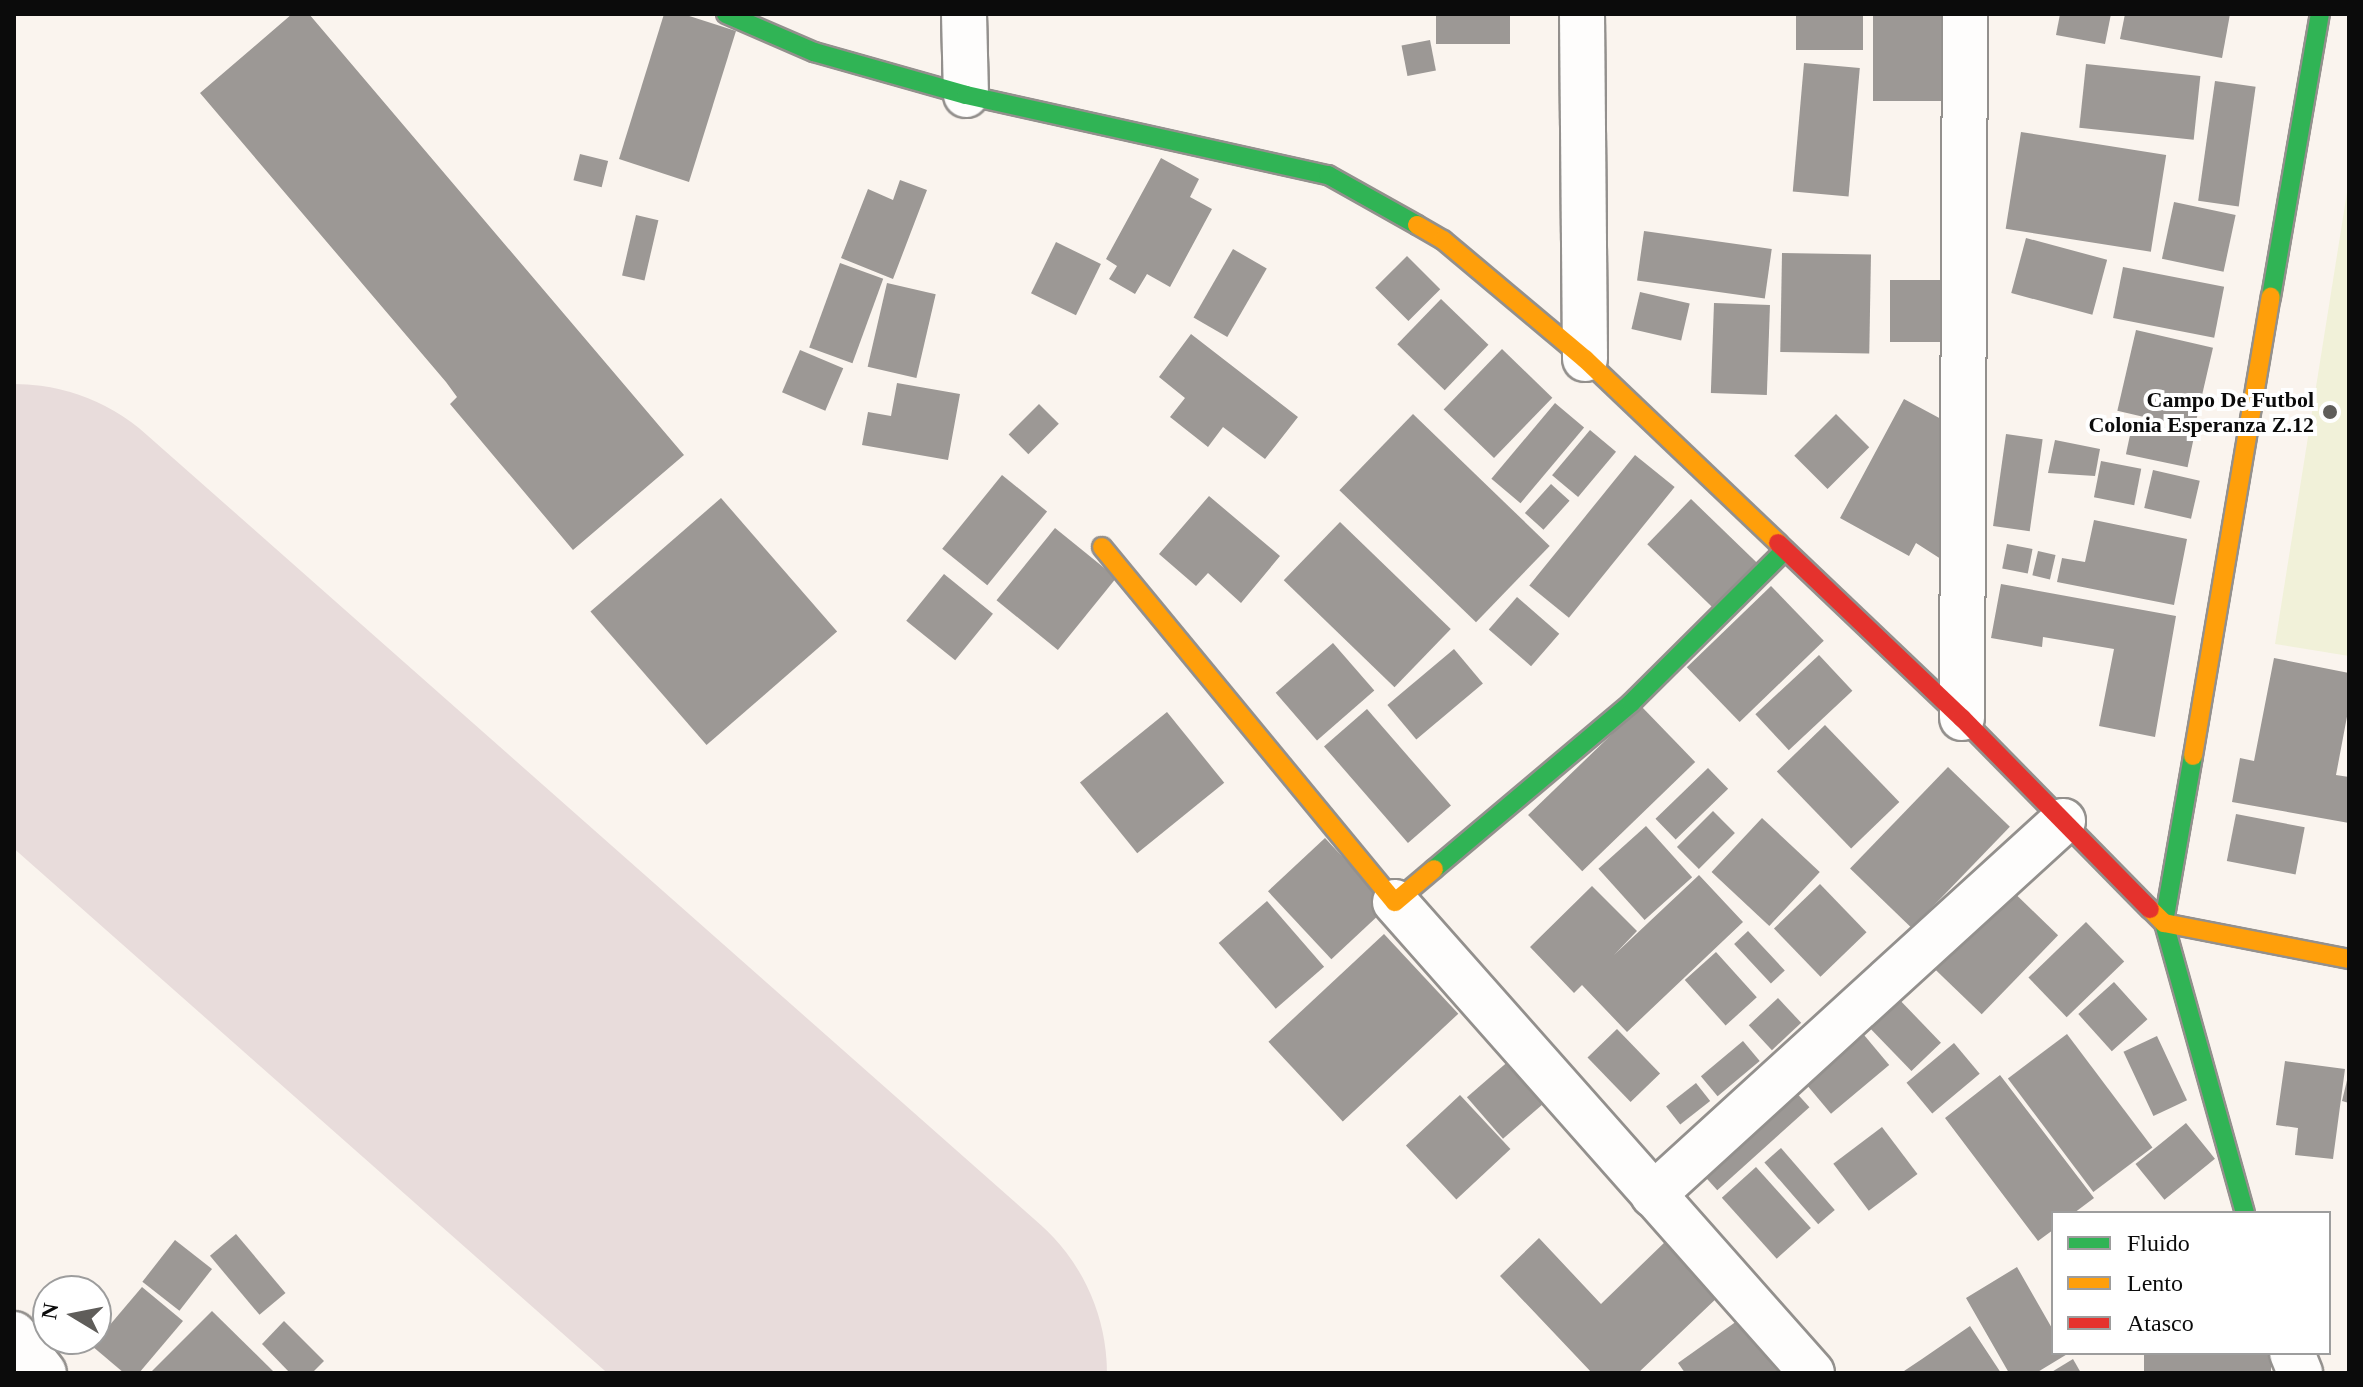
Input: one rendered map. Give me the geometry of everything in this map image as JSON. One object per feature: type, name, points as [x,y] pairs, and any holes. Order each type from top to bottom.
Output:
[{"type":"street","points":[[726,14],[814,52],[966,95],[1328,175],[1443,240],[1585,359],[1962,718],[2164,923],[2349,959]]},
{"type":"street","points":[[964,14],[966,95]]},
{"type":"street","points":[[1582,14],[1585,359]]},
{"type":"street","points":[[1962,718],[1965,14]]},
{"type":"street","points":[[2244,1211],[2164,923],[2320,14]]},
{"type":"street","points":[[1102,547],[1395,902],[1812,1373]]},
{"type":"street","points":[[1395,902],[1631,703],[1785,550]]},
{"type":"street","points":[[1653,1195],[2063,821]]},
{"type":"street","points":[[14,1334],[44,1373]]},
{"type":"green space","name":"Campo De Futbol Colonia Esperanza Z.12","points":[[2349,180],[2349,656],[2275,644]]},
{"type":"building","points":[[292,14],[309,14],[684,455],[573,550],[450,404],[457,397],[446,382],[200,93]]},
{"type":"building","points":[[664,14],[683,14],[736,31],[689,182],[619,159]]},
{"type":"building","points":[[1436,14],[1510,14],[1510,44],[1436,44]]},
{"type":"building","points":[[1796,14],[1863,14],[1863,50],[1796,50]]},
{"type":"building","points":[[1873,14],[1947,14],[1947,101],[1873,101]]},
{"type":"building","points":[[2060,14],[2111,14],[2105,44],[2056,35]]},
{"type":"building","points":[[2125,14],[2230,14],[2222,58],[2120,39]]},
{"type":"building","points":[[1430,40],[1436,70],[1407,76],[1402,46]]},
{"type":"building","points":[[1804,63],[1860,68],[1849,196],[1793,192]]},
{"type":"building","points":[[2086,64],[2200,76],[2194,140],[2079,128]]},
{"type":"building","points":[[2215,81],[2256,87],[2239,207],[2198,201]]},
{"type":"building","points":[[2021,132],[2166,155],[2151,252],[2006,229]]},
{"type":"building","points":[[580,154],[608,161],[602,187],[573,180]]},
{"type":"building","points":[[1161,158],[1199,179],[1190,197],[1212,209],[1170,287],[1147,274],[1135,294],[1109,279],[1117,266],[1106,259]]},
{"type":"building","points":[[900,180],[927,190],[893,279],[841,258],[868,189],[893,200]]},
{"type":"building","points":[[2174,202],[2236,215],[2224,272],[2162,259]]},
{"type":"building","points":[[636,215],[658,220],[644,281],[622,275]]},
{"type":"building","points":[[1644,231],[1772,249],[1765,298],[1637,281]]},
{"type":"building","points":[[2026,238],[2107,260],[2092,315],[2011,293]]},
{"type":"building","points":[[1056,242],[1101,264],[1076,315],[1031,293]]},
{"type":"building","points":[[1233,249],[1267,268],[1227,337],[1194,317]]},
{"type":"building","points":[[1782,253],[1871,255],[1869,354],[1780,352]]},
{"type":"building","points":[[1407,256],[1440,289],[1408,321],[1375,288]]},
{"type":"building","points":[[840,263],[883,279],[852,363],[809,348]]},
{"type":"building","points":[[2123,267],[2224,287],[2214,338],[2113,318]]},
{"type":"building","points":[[1890,280],[1947,280],[1947,342],[1890,342]]},
{"type":"building","points":[[887,283],[936,294],[916,378],[868,367]]},
{"type":"building","points":[[1640,292],[1690,303],[1681,340],[1631,329]]},
{"type":"building","points":[[1441,299],[1488,345],[1445,390],[1397,344]]},
{"type":"building","points":[[1714,303],[1770,305],[1767,395],[1711,393]]},
{"type":"building","points":[[2136,330],[2213,348],[2194,429],[2117,411]]},
{"type":"building","points":[[1191,334],[1298,417],[1265,459],[1223,427],[1208,447],[1170,417],[1185,398],[1159,377]]},
{"type":"building","points":[[1502,349],[1552,398],[1494,458],[1444,409]]},
{"type":"building","points":[[800,350],[843,368],[825,411],[782,392]]},
{"type":"building","points":[[897,383],[960,394],[948,460],[862,445],[868,412],[891,416]]},
{"type":"building","points":[[1904,399],[1954,426],[1939,454],[1954,467],[1944,561],[1916,543],[1909,556],[1840,518]]},
{"type":"building","points":[[1555,403],[1584,427],[1520,503],[1491,479]]},
{"type":"building","points":[[1039,404],[1059,424],[1028,454],[1009,434]]},
{"type":"building","points":[[1413,414],[1550,546],[1476,622],[1339,490]]},
{"type":"building","points":[[1836,414],[1869,447],[1828,489],[1794,456]]},
{"type":"building","points":[[2133,421],[2195,434],[2188,467],[2126,454]]},
{"type":"building","points":[[1590,430],[1616,452],[1578,497],[1552,475]]},
{"type":"building","points":[[2006,434],[2043,439],[2030,531],[1993,526]]},
{"type":"building","points":[[2055,440],[2100,449],[2095,476],[2048,473]]},
{"type":"building","points":[[1635,455],[1675,487],[1569,618],[1529,586]]},
{"type":"building","points":[[2101,461],[2141,469],[2134,505],[2094,497]]},
{"type":"building","points":[[2153,470],[2200,481],[2191,519],[2144,508]]},
{"type":"building","points":[[1002,475],[1047,512],[987,585],[942,549]]},
{"type":"building","points":[[1551,484],[1570,501],[1543,530],[1525,513]]},
{"type":"building","points":[[1209,496],[1280,556],[1241,603],[1208,573],[1196,586],[1159,554]]},
{"type":"building","points":[[721,498],[837,632],[707,745],[590,611]]},
{"type":"building","points":[[1691,499],[1760,566],[1716,611],[1647,544]]},
{"type":"building","points":[[2094,520],[2187,539],[2174,605],[2057,582],[2062,558],[2085,562]]},
{"type":"building","points":[[1340,522],[1451,629],[1395,687],[1284,580]]},
{"type":"building","points":[[1055,528],[1116,578],[1058,650],[996,600]]},
{"type":"building","points":[[2007,544],[2033,549],[2028,574],[2002,569]]},
{"type":"building","points":[[2038,551],[2056,555],[2050,579],[2032,575]]},
{"type":"building","points":[[944,574],[993,614],[955,660],[906,621]]},
{"type":"building","points":[[2001,584],[2176,616],[2155,737],[2099,726],[2114,649],[2043,637],[2042,647],[1991,638]]},
{"type":"building","points":[[1771,586],[1824,641],[1740,722],[1687,667]]},
{"type":"building","points":[[1517,597],[1559,634],[1531,666],[1489,629]]},
{"type":"building","points":[[1333,643],[1374,691],[1317,740],[1276,693]]},
{"type":"building","points":[[1454,649],[1483,683],[1416,739],[1387,705]]},
{"type":"building","points":[[1819,655],[1852,691],[1789,750],[1755,714]]},
{"type":"building","points":[[2274,658],[2349,673],[2349,706],[2336,775],[2349,777],[2349,823],[2232,802],[2240,758],[2254,761]]},
{"type":"building","points":[[1641,706],[1695,762],[1582,871],[1528,815]]},
{"type":"building","points":[[1367,709],[1451,806],[1408,843],[1324,746]]},
{"type":"building","points":[[1167,712],[1224,783],[1137,853],[1080,782]]},
{"type":"building","points":[[1825,725],[1899,802],[1851,849],[1777,772]]},
{"type":"building","points":[[1948,767],[2010,827],[1912,928],[1850,868]]},
{"type":"building","points":[[1708,768],[1728,789],[1676,840],[1655,819]]},
{"type":"building","points":[[1713,811],[1735,833],[1699,869],[1677,847]]},
{"type":"building","points":[[2236,814],[2305,827],[2296,874],[2227,861]]},
{"type":"building","points":[[1762,818],[1820,872],[1769,926],[1712,872]]},
{"type":"building","points":[[1646,826],[1692,877],[1645,920],[1598,869]]},
{"type":"building","points":[[1325,838],[1388,906],[1331,959],[1268,891]]},
{"type":"building","points":[[1699,875],[1743,922],[1627,1032],[1582,985],[1574,993],[1530,947],[1592,886],[1637,931],[1614,955]]},
{"type":"building","points":[[2002,881],[2058,935],[1982,1014],[1926,960]]},
{"type":"building","points":[[1820,884],[1867,932],[1821,977],[1774,928]]},
{"type":"building","points":[[1267,901],[1324,967],[1276,1009],[1219,943]]},
{"type":"building","points":[[2086,922],[2124,962],[2067,1017],[2028,978]]},
{"type":"building","points":[[1748,931],[1785,970],[1771,983],[1734,944]]},
{"type":"building","points":[[1384,934],[1458,1014],[1343,1121],[1268,1042]]},
{"type":"building","points":[[1716,952],[1757,997],[1726,1025],[1685,980]]},
{"type":"building","points":[[2114,982],[2147,1019],[2112,1051],[2078,1014]]},
{"type":"building","points":[[1893,993],[1941,1043],[1911,1071],[1864,1021]]},
{"type":"building","points":[[1778,998],[1801,1023],[1772,1050],[1749,1025]]},
{"type":"building","points":[[1617,1029],[1660,1074],[1631,1102],[1588,1057]]},
{"type":"building","points":[[1859,1029],[1889,1065],[1831,1114],[1801,1078]]},
{"type":"building","points":[[2067,1034],[2152,1147],[2093,1192],[2008,1079]]},
{"type":"building","points":[[2157,1036],[2187,1100],[2153,1116],[2123,1052]]},
{"type":"building","points":[[1743,1041],[1760,1061],[1718,1096],[1701,1076]]},
{"type":"building","points":[[1954,1043],[1980,1074],[1932,1113],[1907,1083]]},
{"type":"building","points":[[1519,1052],[1555,1094],[1503,1139],[1467,1097]]},
{"type":"building","points":[[2285,1061],[2345,1069],[2333,1159],[2295,1155],[2298,1128],[2276,1125]]},
{"type":"building","points":[[2349,1072],[2349,1103],[2342,1101]]},
{"type":"building","points":[[2000,1075],[2094,1198],[2077,1211],[2051,1211],[2051,1231],[2038,1241],[1945,1118]]},
{"type":"building","points":[[1784,1079],[1809,1107],[1717,1190],[1692,1162]]},
{"type":"building","points":[[1696,1083],[1710,1101],[1680,1125],[1666,1106]]},
{"type":"building","points":[[1460,1095],[1510,1149],[1456,1200],[1406,1145]]},
{"type":"building","points":[[2186,1123],[2215,1159],[2164,1200],[2135,1164]]},
{"type":"building","points":[[1882,1127],[1918,1174],[1869,1211],[1833,1164]]},
{"type":"building","points":[[1781,1148],[1835,1210],[1818,1224],[1764,1162]]},
{"type":"building","points":[[1756,1167],[1811,1228],[1777,1259],[1722,1198]]},
{"type":"building","points":[[236,1234],[285,1293],[259,1315],[210,1256]]},
{"type":"building","points":[[1539,1238],[1601,1304],[1667,1240],[1720,1295],[1638,1373],[1592,1373],[1500,1276]]},
{"type":"building","points":[[175,1240],[212,1269],[179,1311],[142,1282]]},
{"type":"building","points":[[2017,1267],[2051,1326],[2051,1355],[2066,1355],[2036,1373],[2009,1373],[1966,1298]]},
{"type":"building","points":[[142,1287],[183,1321],[139,1373],[124,1373],[103,1355],[112,1355],[112,1322]]},
{"type":"building","points":[[212,1311],[275,1373],[150,1373]]},
{"type":"building","points":[[1751,1311],[1794,1373],[1685,1373],[1678,1363]]},
{"type":"building","points":[[284,1321],[324,1361],[312,1373],[290,1373],[262,1344]]},
{"type":"building","points":[[1970,1326],[2001,1373],[1901,1373],[1922,1359]]},
{"type":"building","points":[[2144,1355],[2271,1355],[2271,1373],[2144,1373]]},
{"type":"building","points":[[2073,1359],[2081,1373],[2050,1373]]},
{"type":"runway","points":[[14,583],[908,1373]]},
{"type":"traffic: fast","points":[[726,14],[814,52],[966,95],[1328,175],[1417,225]]},
{"type":"traffic: fast","points":[[2271,297],[2320,14]]},
{"type":"traffic: fast","points":[[1434,869],[1631,703],[1785,550]]},
{"type":"traffic: fast","points":[[2193,756],[2164,923],[2244,1211]]},
{"type":"traffic: slow","points":[[1417,225],[1443,240],[1585,359],[1778,543]]},
{"type":"traffic: slow","points":[[2193,756],[2271,297]]},
{"type":"traffic: slow","points":[[1102,547],[1395,902],[1434,869]]},
{"type":"traffic: slow","points":[[2150,909],[2164,923],[2349,959]]},
{"type":"traffic: jam","points":[[1778,543],[1962,718],[2150,909]]},
{"type":"place","name":"Campo De Futbol Colonia Esperanza Z.12","points":[[2330,412]]}]
